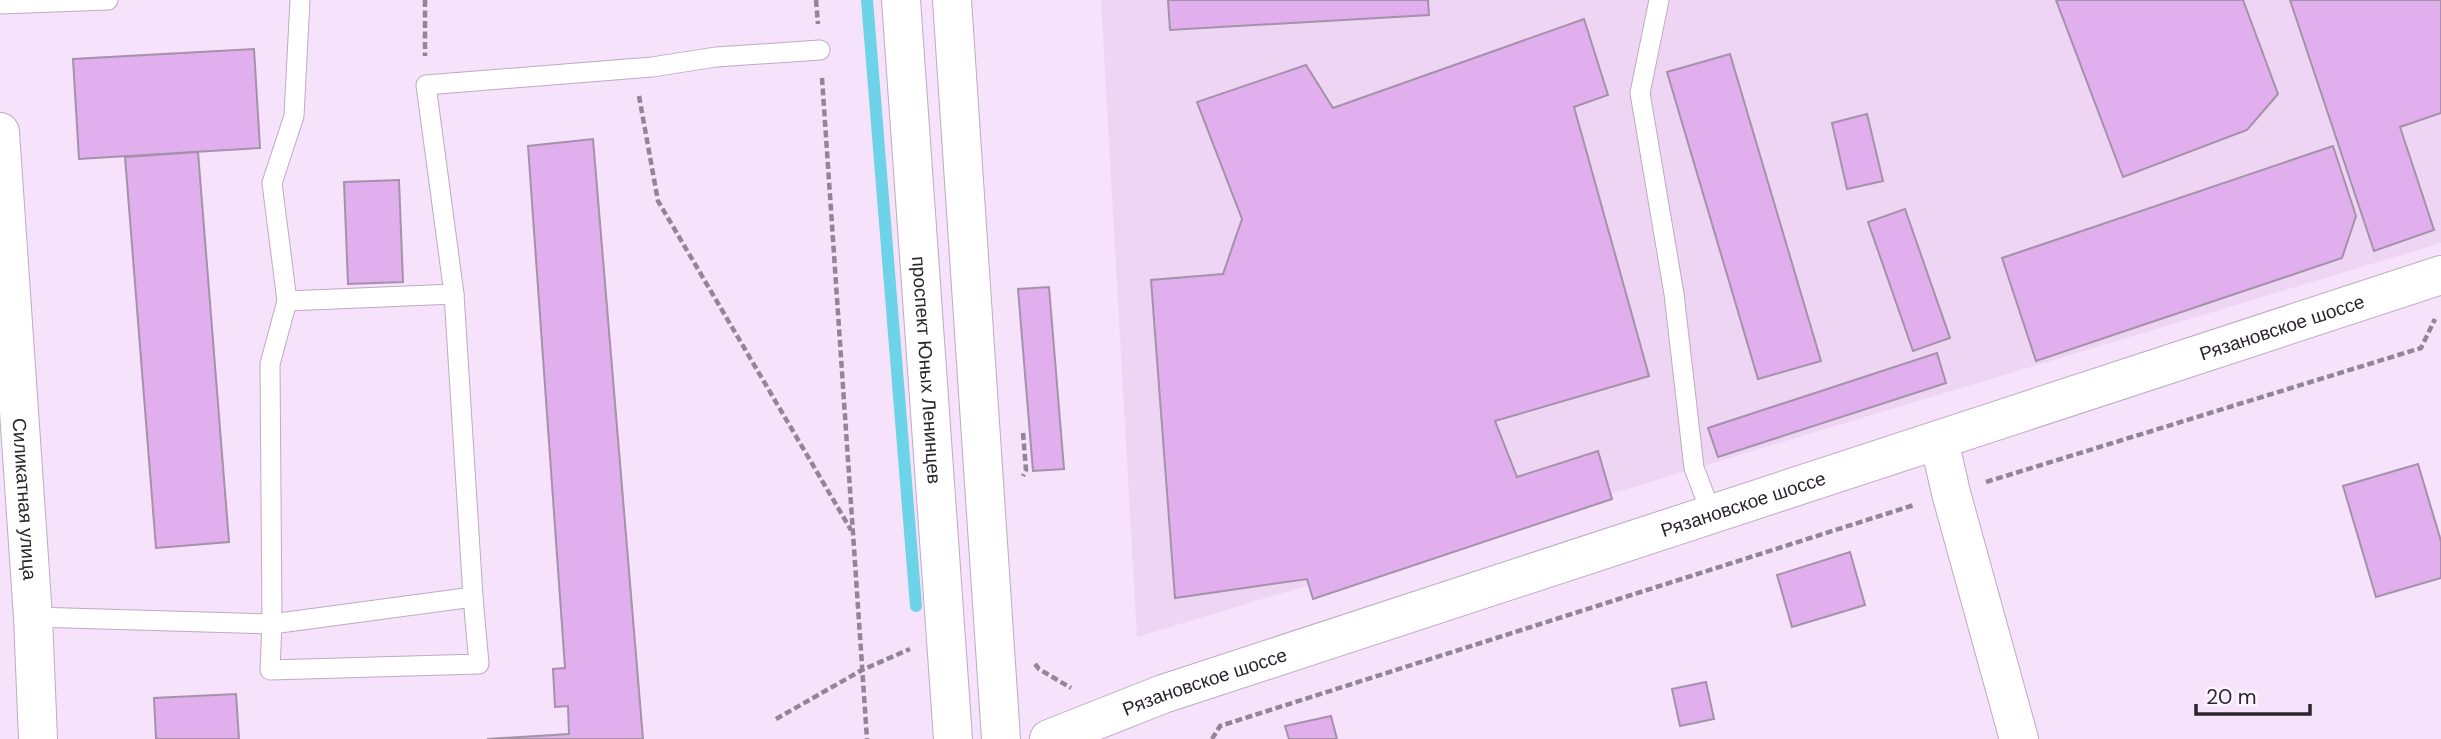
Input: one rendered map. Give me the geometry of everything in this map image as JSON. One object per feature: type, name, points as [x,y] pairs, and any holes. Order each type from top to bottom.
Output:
[{"type":"street","name":"проспект Юных Ленинцев","points":[[901,0],[953,739]]},
{"type":"street","points":[[951,0],[1001,739]]},
{"type":"street","name":"Силикатная улица","points":[[0,132],[11,458],[33,617],[38,739]]},
{"type":"street","name":"Рязановское шоссе","points":[[1049,739],[1137,703],[2441,276]]},
{"type":"street","points":[[1938,440],[2019,739]]},
{"type":"lane","points":[[0,4],[108,0]]},
{"type":"lane","points":[[300,0],[294,116],[272,183],[287,301],[270,364],[270,670],[479,664],[472,597],[454,293],[426,85],[652,67],[716,57],[820,50]]},
{"type":"lane","points":[[1659,0],[1640,93],[1674,294],[1694,468],[1712,515]]},
{"type":"lane","points":[[287,301],[454,293]]},
{"type":"lane","points":[[33,617],[272,624],[472,597]]},
{"type":"path","points":[[425,0],[426,85]]},
{"type":"path","points":[[816,0],[867,739]]},
{"type":"path","points":[[639,92],[658,201],[853,533]]},
{"type":"path","points":[[1213,739],[1220,726],[1951,493],[2421,348],[2436,316]]},
{"type":"path","points":[[1021,480],[1026,470],[1022,429]]},
{"type":"path","points":[[994,645],[1019,641],[1039,670],[1070,688],[1137,703]]},
{"type":"path","points":[[776,719],[862,670],[910,649],[947,648]]},
{"type":"shaded area","points":[[1101,0],[2441,0],[2441,243],[1137,637]]},
{"type":"building","points":[[1168,0],[1428,0],[1429,15],[1170,30]]},
{"type":"building","points":[[2056,0],[2243,0],[2278,94],[2247,130],[2123,177]]},
{"type":"building","points":[[2290,0],[2441,0],[2441,113],[2400,127],[2434,230],[2374,251]]},
{"type":"building","points":[[1584,19],[1608,95],[1574,107],[1649,376],[1495,421],[1517,477],[1598,451],[1612,499],[1313,599],[1307,579],[1175,598],[1151,280],[1223,274],[1242,219],[1197,102],[1306,65],[1333,108]]},
{"type":"building","points":[[254,49],[260,148],[79,159],[73,59]]},
{"type":"building","points":[[1730,54],[1821,361],[1758,379],[1667,72]]},
{"type":"building","points":[[1867,114],[1883,181],[1847,189],[1832,123]]},
{"type":"building","points":[[593,139],[643,739],[487,739],[569,734],[568,706],[555,707],[553,669],[565,668],[528,146]]},
{"type":"building","points":[[2333,146],[2356,216],[2342,258],[2036,361],[2002,258]]},
{"type":"building","points":[[198,152],[229,542],[156,548],[125,157]]},
{"type":"building","points":[[399,180],[403,282],[348,284],[344,182]]},
{"type":"building","points":[[1905,209],[1950,338],[1913,351],[1868,222]]},
{"type":"building","points":[[1049,287],[1064,469],[1033,471],[1018,289]]},
{"type":"building","points":[[1937,353],[1946,383],[1718,457],[1708,428]]},
{"type":"building","points":[[2418,464],[2441,541],[2441,578],[2376,597],[2343,486]]},
{"type":"building","points":[[1850,552],[1865,605],[1792,627],[1777,575]]},
{"type":"building","points":[[1706,682],[1714,719],[1680,726],[1672,689]]},
{"type":"building","points":[[236,694],[239,739],[156,739],[154,698]]},
{"type":"building","points":[[1331,716],[1337,739],[1289,739],[1285,726]]},
{"type":"waterway","points":[[867,0],[916,606]]}]
